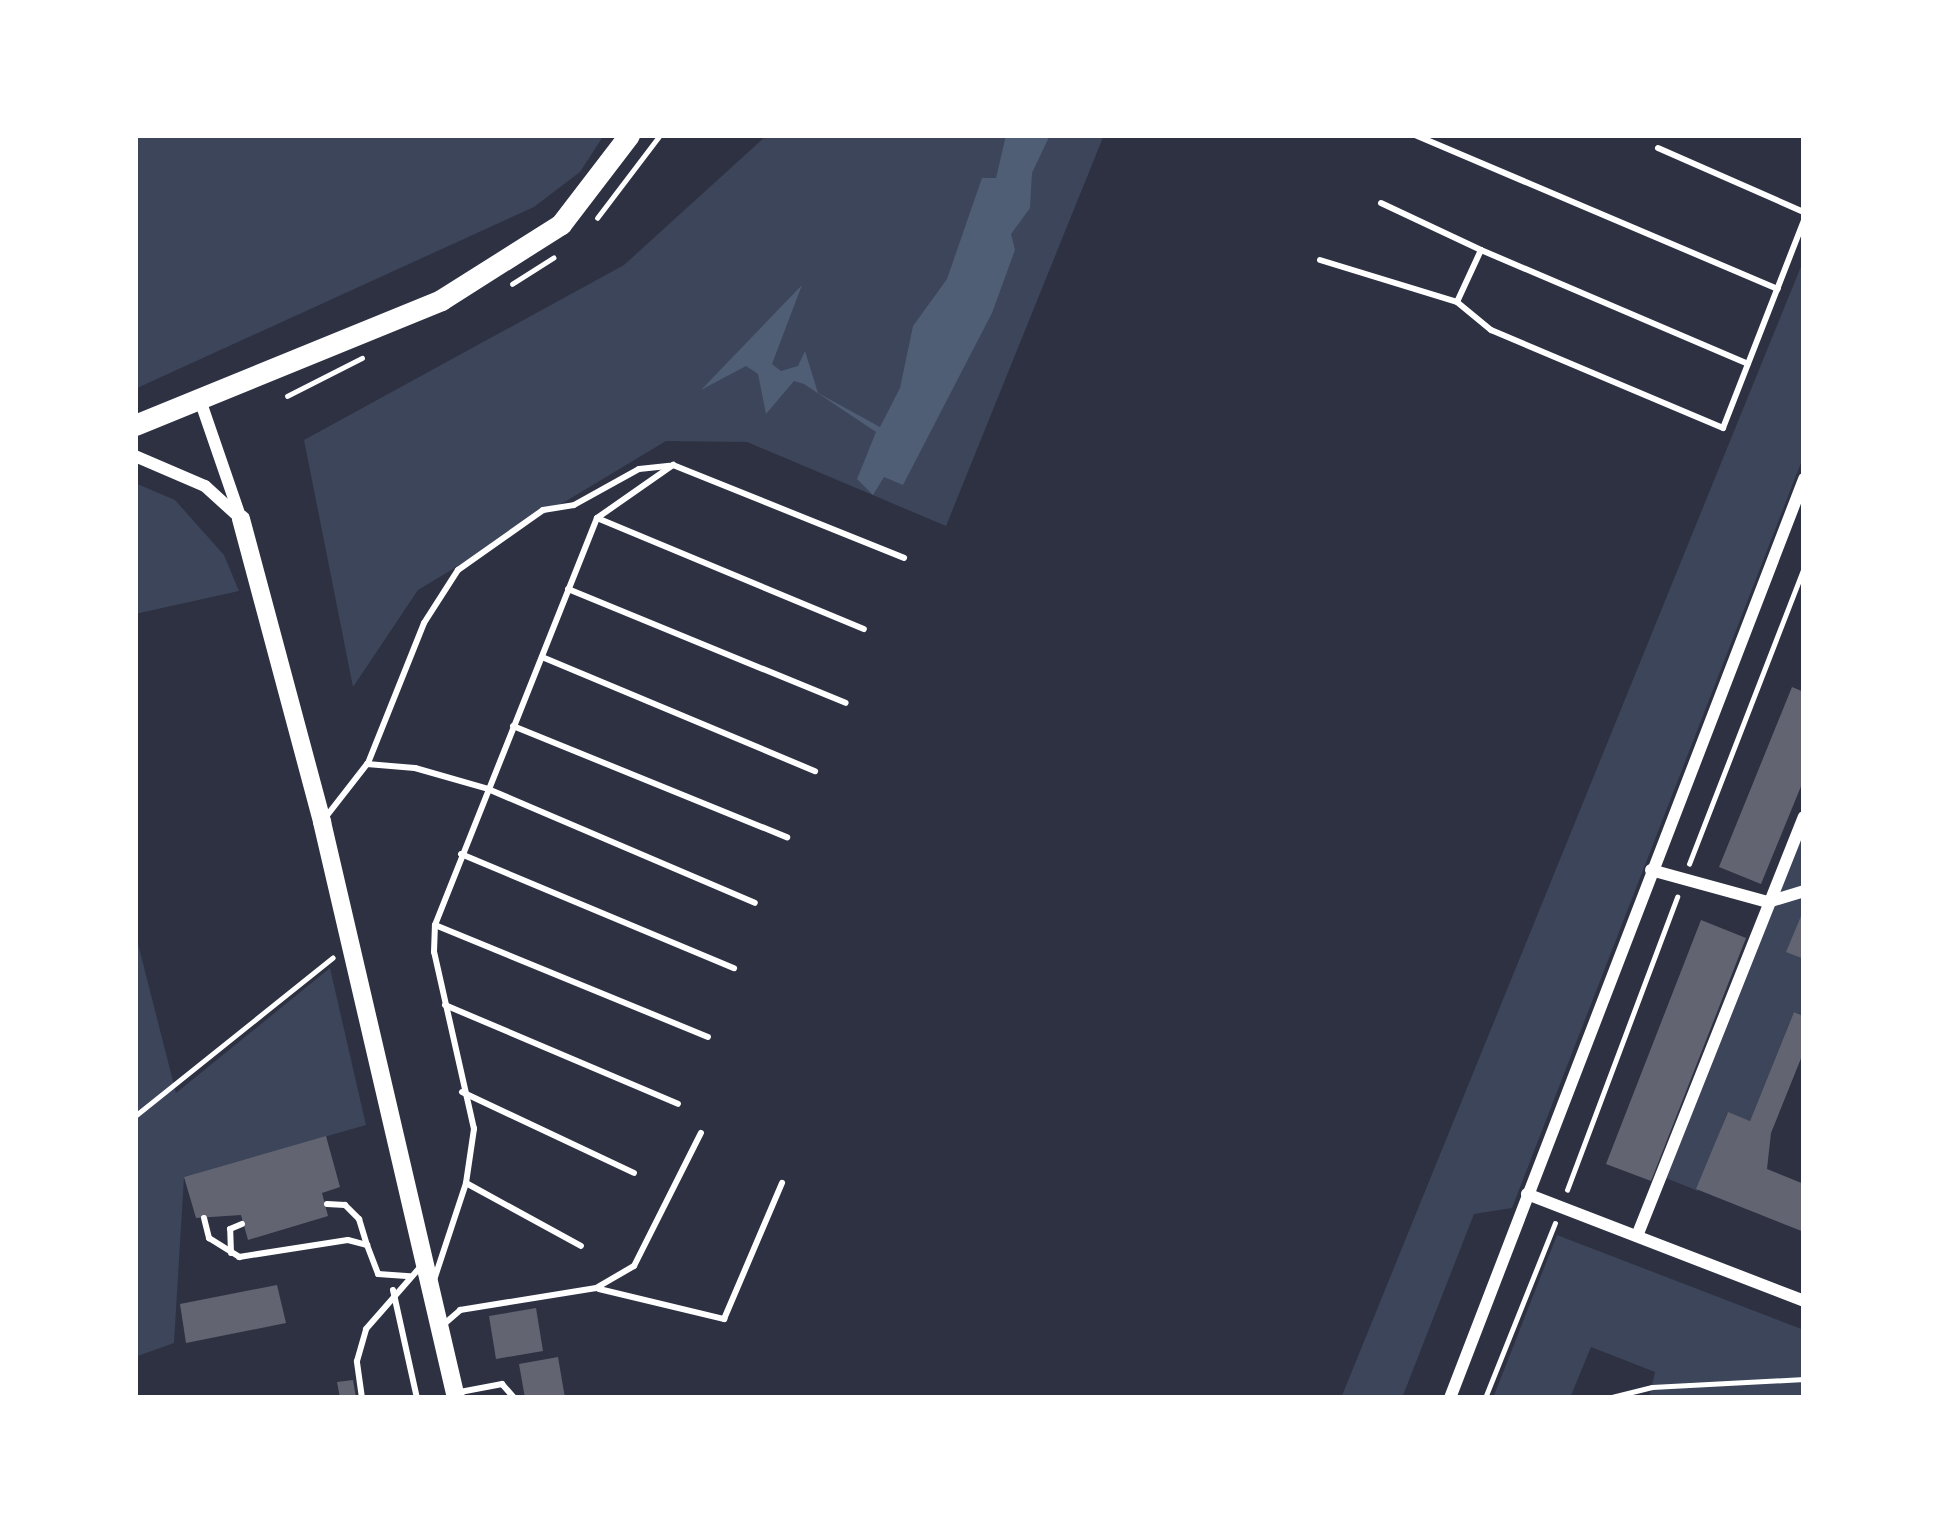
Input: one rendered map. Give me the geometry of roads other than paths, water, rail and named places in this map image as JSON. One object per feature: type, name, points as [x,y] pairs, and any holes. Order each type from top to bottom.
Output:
[{"type":"main road","points":[[135,425],[441,300],[561,224],[629,135]]},
{"type":"main road","points":[[241,519],[322,822],[417,1270],[431,1289],[456,1396]]},
{"type":"street","points":[[200,400],[241,519]]},
{"type":"street","points":[[135,456],[205,486],[241,519]]},
{"type":"street","points":[[1450,1398],[1804,479]]},
{"type":"street","points":[[1637,1236],[1804,817]]},
{"type":"street","points":[[1651,870],[1768,902],[1804,891]]},
{"type":"street","points":[[1527,1194],[1804,1300]]},
{"type":"lane","points":[[1415,135],[1778,289]]},
{"type":"lane","points":[[1320,260],[1457,302],[1491,330],[1723,428],[1804,216],[1658,148]]},
{"type":"lane","points":[[1382,203],[1748,364]]},
{"type":"lane","points":[[1457,302],[1480,250]]},
{"type":"lane","points":[[431,1289],[466,1184],[474,1129],[445,1005],[435,925],[597,518],[673,465]]},
{"type":"lane","points":[[322,822],[367,764],[424,623],[458,570],[543,510],[574,505],[639,469],[673,465],[904,558]]},
{"type":"lane","points":[[597,518],[864,629]]},
{"type":"lane","points":[[568,589],[846,703]]},
{"type":"lane","points":[[541,656],[815,771]]},
{"type":"lane","points":[[514,726],[788,837]]},
{"type":"lane","points":[[367,764],[488,789],[755,903]]},
{"type":"lane","points":[[461,854],[734,968]]},
{"type":"lane","points":[[435,925],[708,1037]]},
{"type":"lane","points":[[445,1005],[678,1104]]},
{"type":"lane","points":[[462,1092],[634,1172]]},
{"type":"lane","points":[[596,1288],[646,1249],[701,1133]]},
{"type":"lane","points":[[466,1184],[581,1246]]},
{"type":"lane","points":[[440,1328],[460,1310],[596,1288],[724,1319],[782,1184]]},
{"type":"lane","points":[[327,1204],[345,1205],[359,1219],[378,1274],[417,1270]]},
{"type":"lane","points":[[204,1217],[209,1238],[231,1253],[268,1256],[329,1240],[367,1245]]},
{"type":"lane","points":[[231,1253],[230,1229],[242,1224]]},
{"type":"lane","points":[[362,1398],[357,1361],[366,1329],[393,1290],[417,1270]]},
{"type":"lane","points":[[393,1290],[417,1398]]},
{"type":"lane","points":[[456,1396],[502,1384],[514,1398]]}]
